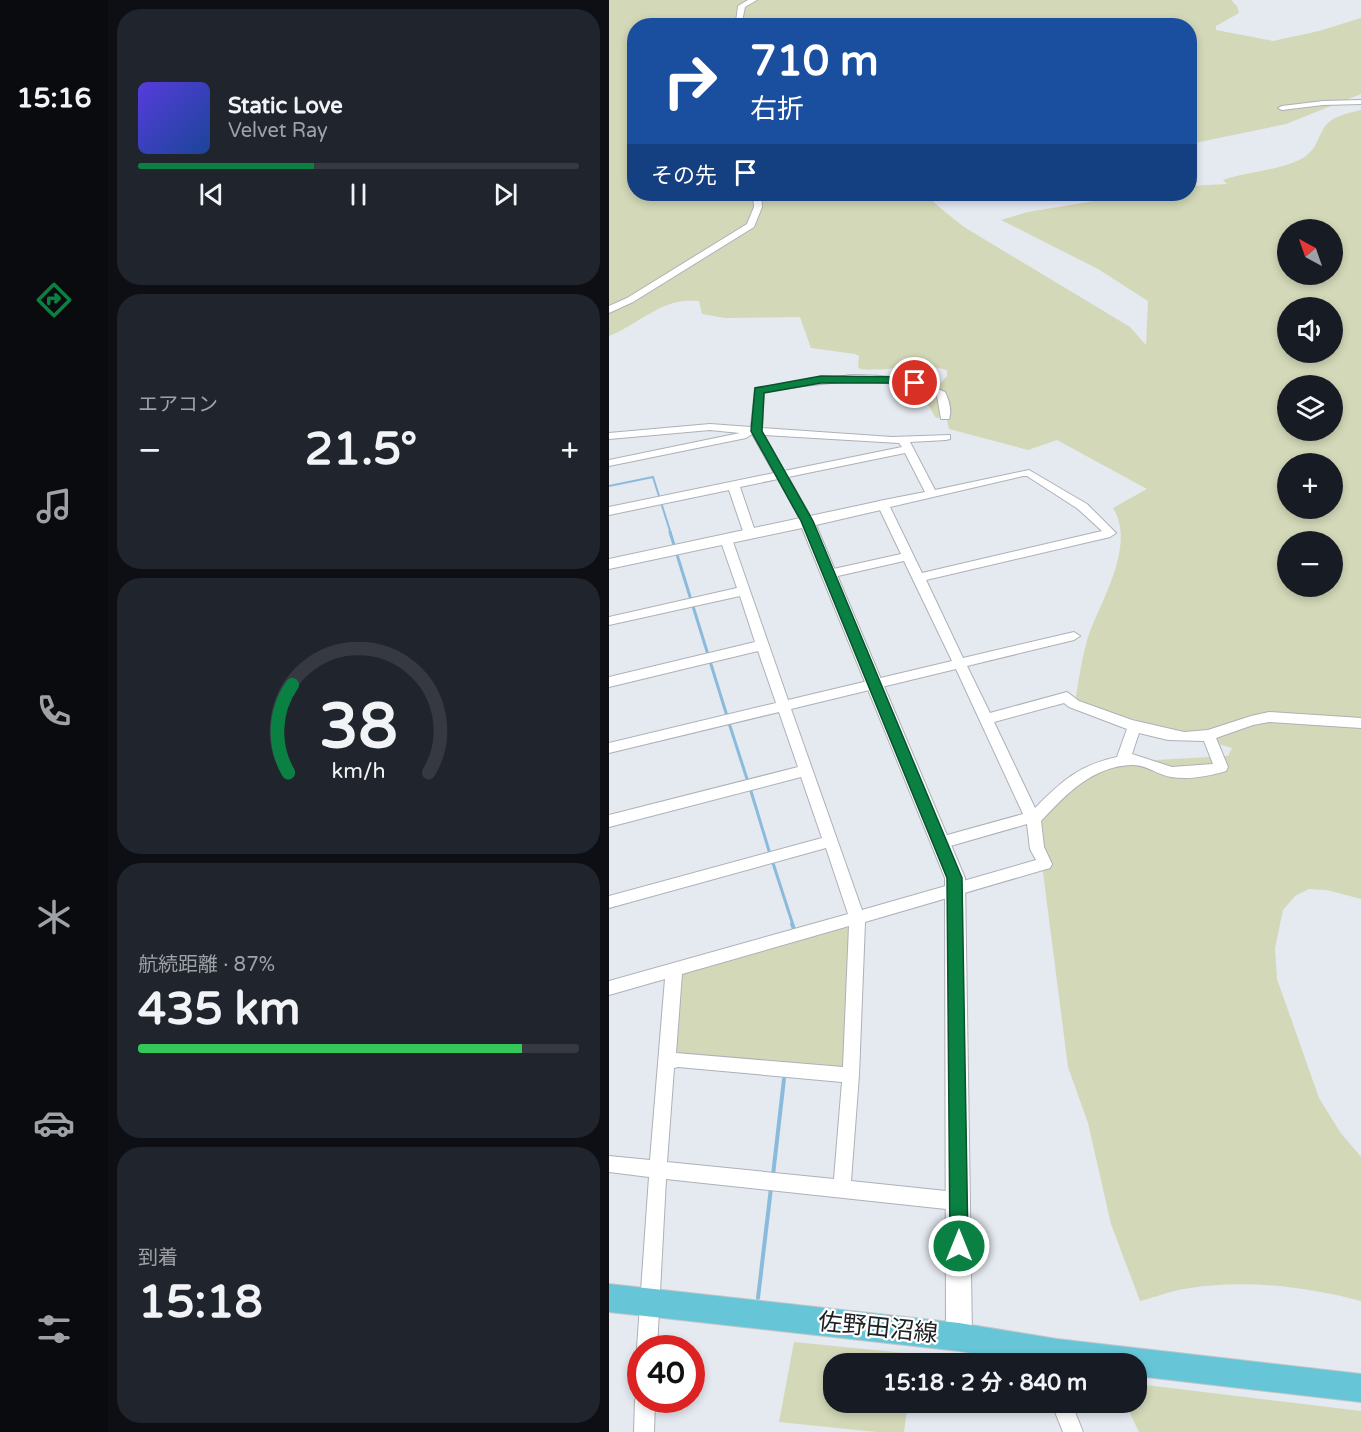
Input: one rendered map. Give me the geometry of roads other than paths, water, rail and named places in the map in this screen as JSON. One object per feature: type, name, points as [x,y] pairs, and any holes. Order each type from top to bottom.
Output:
[{"type":"main road","name":"佐野田沼線","points":[[609,1298],[959,1337],[1033,1353]]},
{"type":"main road","name":"佐野田沼線","points":[[1147,1367],[1361,1388]]},
{"type":"street","points":[[740,18],[742,6],[753,0]]},
{"type":"street","points":[[1282,108],[1323,103],[1361,102]]},
{"type":"street","points":[[609,310],[639,295],[751,225],[758,207],[758,201]]},
{"type":"street","points":[[945,417],[941,394],[915,383],[904,380],[821,379],[759,390],[756,431],[807,521],[955,878],[959,1337]]},
{"type":"street","points":[[609,436],[696,427],[906,444]]},
{"type":"street","points":[[609,463],[756,431]]},
{"type":"street","points":[[609,511],[946,437]]},
{"type":"street","points":[[906,444],[931,493]]},
{"type":"street","points":[[609,564],[1023,472],[1098,518],[1110,533],[919,578]]},
{"type":"street","points":[[733,485],[750,534]]},
{"type":"street","points":[[609,988],[1045,864],[1037,849],[1033,819],[882,505]]},
{"type":"street","points":[[726,539],[857,918],[851,1075],[842,1188]]},
{"type":"street","points":[[829,574],[908,556]]},
{"type":"street","points":[[609,621],[744,591]]},
{"type":"street","points":[[609,748],[1074,636]]},
{"type":"street","points":[[609,682],[763,645]]},
{"type":"street","points":[[986,719],[1067,697],[1074,704],[1178,738],[1208,735],[1251,719],[1269,717],[1297,717],[1348,724],[1361,723]]},
{"type":"street","points":[[1123,761],[1135,724]]},
{"type":"street","points":[[940,843],[1033,819],[1082,774],[1099,766],[1134,759],[1172,772],[1205,771],[1221,767],[1208,735]]},
{"type":"street","points":[[609,821],[806,770]]},
{"type":"street","points":[[609,902],[831,841]]},
{"type":"street","points":[[648,1335],[674,970]]},
{"type":"street","points":[[667,1062],[678,1060],[851,1075]]},
{"type":"street","points":[[609,1164],[945,1200],[959,1199]]},
{"type":"street","points":[[644,1432],[645,1413]]},
{"type":"street","points":[[1065,1413],[1073,1432]]},
{"type":"waterway","points":[[609,486],[653,477],[671,534]]},
{"type":"waterway","points":[[670,532],[727,716]]},
{"type":"waterway","points":[[729,723],[748,782]]},
{"type":"waterway","points":[[750,788],[770,854]]},
{"type":"waterway","points":[[772,860],[793,925]]},
{"type":"waterway","points":[[792,924],[794,929]]},
{"type":"waterway","points":[[773,1175],[784,1079]]},
{"type":"waterway","points":[[758,1298],[771,1188]]}]
